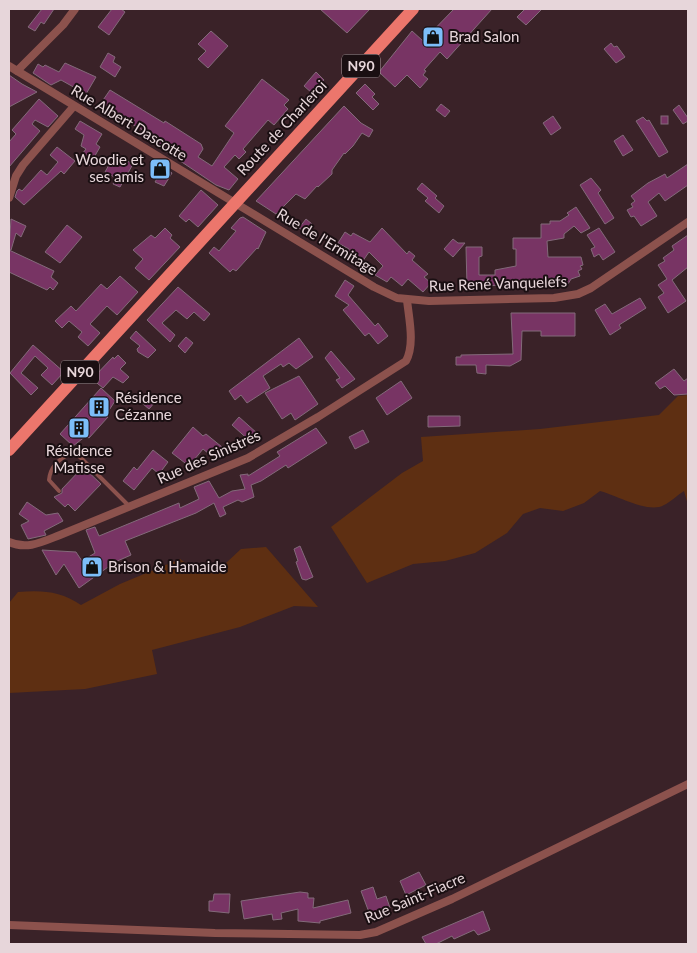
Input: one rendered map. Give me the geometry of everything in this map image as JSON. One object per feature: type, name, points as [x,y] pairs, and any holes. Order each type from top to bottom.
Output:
[{"type":"main road","name":"Route de Charleroi","points":[[235,203],[413,9]]},
{"type":"main road","name":"N90","points":[[9,450],[235,203]]},
{"type":"street","points":[[17,71],[63,25],[75,9]]},
{"type":"street","name":"Rue Albert Dascotte","points":[[9,66],[235,203]]},
{"type":"street","points":[[9,198],[16,176],[23,165],[74,106]]},
{"type":"street","name":"Rue de l'Ermitage","points":[[235,203],[374,287],[397,298],[407,300]]},
{"type":"street","name":"Rue René Vanquelefs","points":[[407,300],[554,298],[578,294],[592,288],[688,222]]},
{"type":"street","name":"Rue des Sinistrés","points":[[9,542],[20,546],[34,545],[248,458],[318,417],[406,361],[410,354],[407,300]]},
{"type":"street","name":"Rue Saint-Fiacre","points":[[9,925],[284,935],[346,936],[376,932],[452,899],[688,784]]},
{"type":"street","points":[[284,935],[285,944]]},
{"type":"lane","points":[[59,491],[50,480],[50,474],[57,463],[72,453],[80,457],[129,506]]},
{"type":"shaded area","points":[[688,395],[688,505],[684,491],[664,505],[650,507],[600,491],[584,503],[563,511],[540,508],[523,514],[507,533],[475,553],[445,561],[413,564],[367,583],[331,527],[402,473],[423,461],[421,437],[540,429],[659,415],[678,396]]},
{"type":"shaded area","points":[[266,547],[318,607],[294,606],[240,627],[152,650],[157,674],[85,689],[9,693],[9,603],[18,592],[51,592],[74,600],[81,605],[120,584],[180,559],[198,571],[226,563],[241,549]]},
{"type":"building","points":[[42,9],[54,9],[44,24],[41,22],[35,31],[28,27]]},
{"type":"building","points":[[112,9],[121,9],[125,12],[109,35],[98,27]]},
{"type":"building","points":[[320,9],[370,9],[347,33]]},
{"type":"building","points":[[454,9],[492,9],[447,59],[440,52],[424,70],[426,71],[423,75],[428,79],[420,88],[407,75],[395,87],[379,72],[412,31],[423,41]]},
{"type":"building","points":[[525,9],[542,9],[526,25],[517,17]]},
{"type":"building","points":[[211,31],[228,46],[208,68],[198,59],[206,51],[198,44]]},
{"type":"building","points":[[611,43],[614,47],[617,46],[625,57],[616,63],[604,49]]},
{"type":"building","points":[[108,53],[115,57],[113,62],[121,67],[115,77],[100,67]]},
{"type":"building","points":[[65,63],[96,77],[86,94],[61,80],[51,85],[33,73],[38,64],[43,67],[45,65],[59,72]]},
{"type":"building","points":[[316,72],[324,80],[312,93],[304,86]]},
{"type":"building","points":[[9,75],[22,84],[37,92],[9,107]]},
{"type":"building","points":[[262,79],[289,100],[284,105],[288,109],[274,125],[268,120],[243,149],[246,152],[239,159],[235,155],[224,167],[238,179],[229,190],[216,185],[155,144],[158,139],[99,106],[110,90],[201,144],[203,149],[198,157],[212,166],[234,133],[225,126]]},
{"type":"building","points":[[365,84],[375,94],[372,97],[379,104],[373,110],[356,93]]},
{"type":"building","points":[[39,99],[58,116],[48,127],[35,120],[32,124],[40,131],[9,167],[9,142],[16,134],[12,130]]},
{"type":"building","points":[[441,104],[450,111],[445,117],[436,110]]},
{"type":"building","points":[[679,105],[688,118],[688,121],[683,124],[673,110]]},
{"type":"building","points":[[344,106],[361,123],[373,130],[369,137],[362,133],[353,146],[344,153],[332,170],[332,174],[305,199],[296,194],[276,214],[256,201]]},
{"type":"building","points":[[553,116],[561,128],[551,135],[543,123]]},
{"type":"building","points":[[661,116],[668,116],[668,124],[661,124]]},
{"type":"building","points":[[643,117],[647,121],[649,120],[668,152],[659,157],[636,121]]},
{"type":"building","points":[[80,121],[102,134],[96,144],[100,147],[89,166],[79,158],[86,149],[81,146],[84,135],[75,129]]},
{"type":"building","points":[[623,135],[633,150],[623,156],[614,141]]},
{"type":"building","points":[[57,147],[75,161],[64,174],[61,171],[24,205],[15,197],[17,191],[19,189],[22,191],[41,170],[47,175],[58,162],[50,155]]},
{"type":"building","points":[[115,154],[133,164],[120,187],[113,184],[116,178],[105,172]]},
{"type":"building","points":[[157,163],[172,173],[164,186],[155,182],[158,177],[150,172]]},
{"type":"building","points":[[688,164],[688,185],[665,201],[659,193],[648,202],[657,216],[641,226],[634,216],[631,217],[627,210],[633,207],[631,204],[635,201],[631,196],[648,183],[665,174],[667,178]]},
{"type":"building","points":[[591,178],[601,190],[598,193],[614,218],[605,224],[580,185]]},
{"type":"building","points":[[422,183],[437,196],[435,198],[444,206],[439,213],[425,201],[428,198],[417,189]]},
{"type":"building","points":[[201,190],[218,205],[198,227],[189,219],[186,222],[179,216]]},
{"type":"building","points":[[576,207],[590,228],[581,233],[574,226],[564,234],[564,238],[547,241],[548,257],[581,257],[583,265],[580,266],[582,269],[578,271],[580,276],[571,279],[568,284],[467,286],[466,247],[482,247],[482,256],[479,257],[479,275],[495,275],[495,270],[516,266],[516,249],[513,249],[513,238],[541,238],[541,224],[550,224],[550,221],[560,221]]},
{"type":"building","points":[[243,217],[266,232],[258,249],[236,271],[233,269],[230,272],[209,253],[214,247],[219,251],[236,231],[231,228]]},
{"type":"building","points":[[11,219],[26,226],[21,237],[16,233],[11,250],[9,250]]},
{"type":"building","points":[[306,219],[312,224],[305,232],[299,228]]},
{"type":"building","points":[[67,225],[82,237],[60,263],[45,252]]},
{"type":"building","points":[[165,228],[172,235],[170,238],[180,247],[149,280],[135,268],[143,259],[133,250],[151,235],[155,238]]},
{"type":"building","points":[[382,228],[407,254],[409,251],[415,256],[412,260],[428,274],[424,277],[431,283],[423,292],[408,279],[402,286],[391,277],[387,282],[375,275],[383,266],[369,252],[360,265],[345,256],[349,249],[338,243],[345,232],[351,236],[353,233],[370,242]]},
{"type":"building","points":[[599,228],[615,252],[603,260],[599,254],[594,257],[591,249],[595,247],[587,235]]},
{"type":"building","points":[[688,235],[688,267],[672,280],[686,301],[668,313],[658,297],[664,293],[658,285],[667,279],[658,265],[665,261],[663,258],[674,250],[672,246]]},
{"type":"building","points":[[453,239],[458,243],[465,243],[453,257],[444,249]]},
{"type":"building","points":[[9,250],[54,271],[51,277],[58,283],[53,290],[50,287],[47,290],[9,272]]},
{"type":"building","points":[[120,276],[138,292],[117,315],[107,306],[90,324],[100,333],[88,346],[78,337],[82,332],[69,321],[62,328],[55,321],[71,306],[76,311],[101,284],[107,289]]},
{"type":"building","points":[[345,280],[354,286],[348,295],[375,326],[378,323],[388,336],[378,344],[369,333],[365,336],[343,310],[349,305],[335,296]]},
{"type":"building","points":[[178,287],[210,314],[204,321],[194,312],[187,319],[176,310],[162,323],[175,335],[170,342],[147,320]]},
{"type":"building","points":[[640,298],[646,308],[619,325],[621,328],[610,335],[595,310],[605,304],[612,314]]},
{"type":"building","points":[[511,313],[575,313],[575,336],[541,336],[541,331],[522,331],[521,360],[510,366],[486,365],[486,374],[477,373],[476,365],[456,365],[456,357],[461,357],[461,355],[513,354]]},
{"type":"building","points":[[136,331],[156,350],[148,358],[138,352],[137,349],[140,346],[130,338]]},
{"type":"building","points":[[186,337],[193,343],[185,353],[178,346]]},
{"type":"building","points":[[299,338],[313,357],[296,369],[289,363],[283,367],[281,364],[263,376],[270,388],[247,403],[241,395],[235,400],[229,391]]},
{"type":"building","points":[[33,345],[64,372],[52,385],[41,375],[48,368],[35,356],[21,373],[38,388],[31,395],[10,373]]},
{"type":"building","points":[[331,351],[355,379],[342,388],[336,380],[340,378],[325,358]]},
{"type":"building","points":[[118,355],[126,363],[120,369],[129,377],[123,383],[113,377],[103,388],[92,379],[113,357],[114,359]]},
{"type":"building","points":[[674,369],[684,381],[688,378],[688,394],[674,395],[665,386],[660,389],[655,383]]},
{"type":"building","points":[[299,376],[318,404],[295,420],[291,413],[282,419],[265,393]]},
{"type":"building","points":[[401,381],[412,398],[387,415],[376,398]]},
{"type":"building","points":[[101,388],[115,401],[106,415],[108,417],[89,438],[86,436],[73,446],[60,434]]},
{"type":"building","points":[[148,397],[155,402],[149,409],[143,404]]},
{"type":"building","points":[[428,416],[460,416],[460,426],[428,427]]},
{"type":"building","points":[[239,417],[258,434],[251,442],[232,425]]},
{"type":"building","points":[[193,427],[203,436],[206,434],[222,447],[214,458],[203,449],[189,466],[172,453]]},
{"type":"building","points":[[316,428],[327,443],[288,468],[286,465],[251,485],[254,497],[242,502],[238,500],[223,507],[226,514],[220,517],[214,503],[196,513],[125,541],[131,555],[115,562],[79,588],[64,564],[56,575],[42,550],[76,552],[82,561],[95,553],[86,530],[95,527],[99,536],[179,503],[180,508],[199,499],[194,487],[209,481],[219,498],[232,491],[245,489],[240,475],[248,474],[248,476],[280,456],[277,452]]},
{"type":"building","points":[[363,430],[369,442],[355,449],[349,437]]},
{"type":"building","points":[[153,450],[168,462],[159,474],[152,468],[134,490],[123,481],[134,467],[137,470]]},
{"type":"building","points":[[83,467],[101,484],[75,511],[68,504],[65,507],[54,497],[62,493],[62,489]]},
{"type":"building","points":[[27,502],[46,515],[58,513],[63,521],[44,531],[46,535],[28,539],[21,525],[29,521],[19,514]]},
{"type":"building","points":[[300,546],[313,577],[306,580],[302,579],[296,562],[298,561],[294,549]]},
{"type":"building","points":[[419,872],[426,885],[406,895],[400,881]]},
{"type":"building","points":[[373,887],[377,899],[386,896],[390,908],[370,915],[361,891]]},
{"type":"building","points":[[300,892],[308,893],[308,898],[314,898],[313,908],[348,900],[351,913],[320,921],[320,923],[298,921],[298,909],[281,913],[282,919],[273,920],[272,914],[244,919],[241,901]]},
{"type":"building","points":[[214,894],[230,894],[229,913],[209,911],[209,901],[213,901]]},
{"type":"building","points":[[483,911],[490,930],[478,935],[474,930],[454,939],[452,936],[436,944],[426,944],[422,937]]},
{"type":"place","name":"Brad Salon","points":[[433,37]]},
{"type":"place","name":"Woodie et ses amis","points":[[160,169]]},
{"type":"place","name":"Résidence Cézanne","points":[[99,407]]},
{"type":"place","name":"Résidence Matisse","points":[[79,428]]},
{"type":"place","name":"Brison & Hamaide","points":[[92,567]]}]
